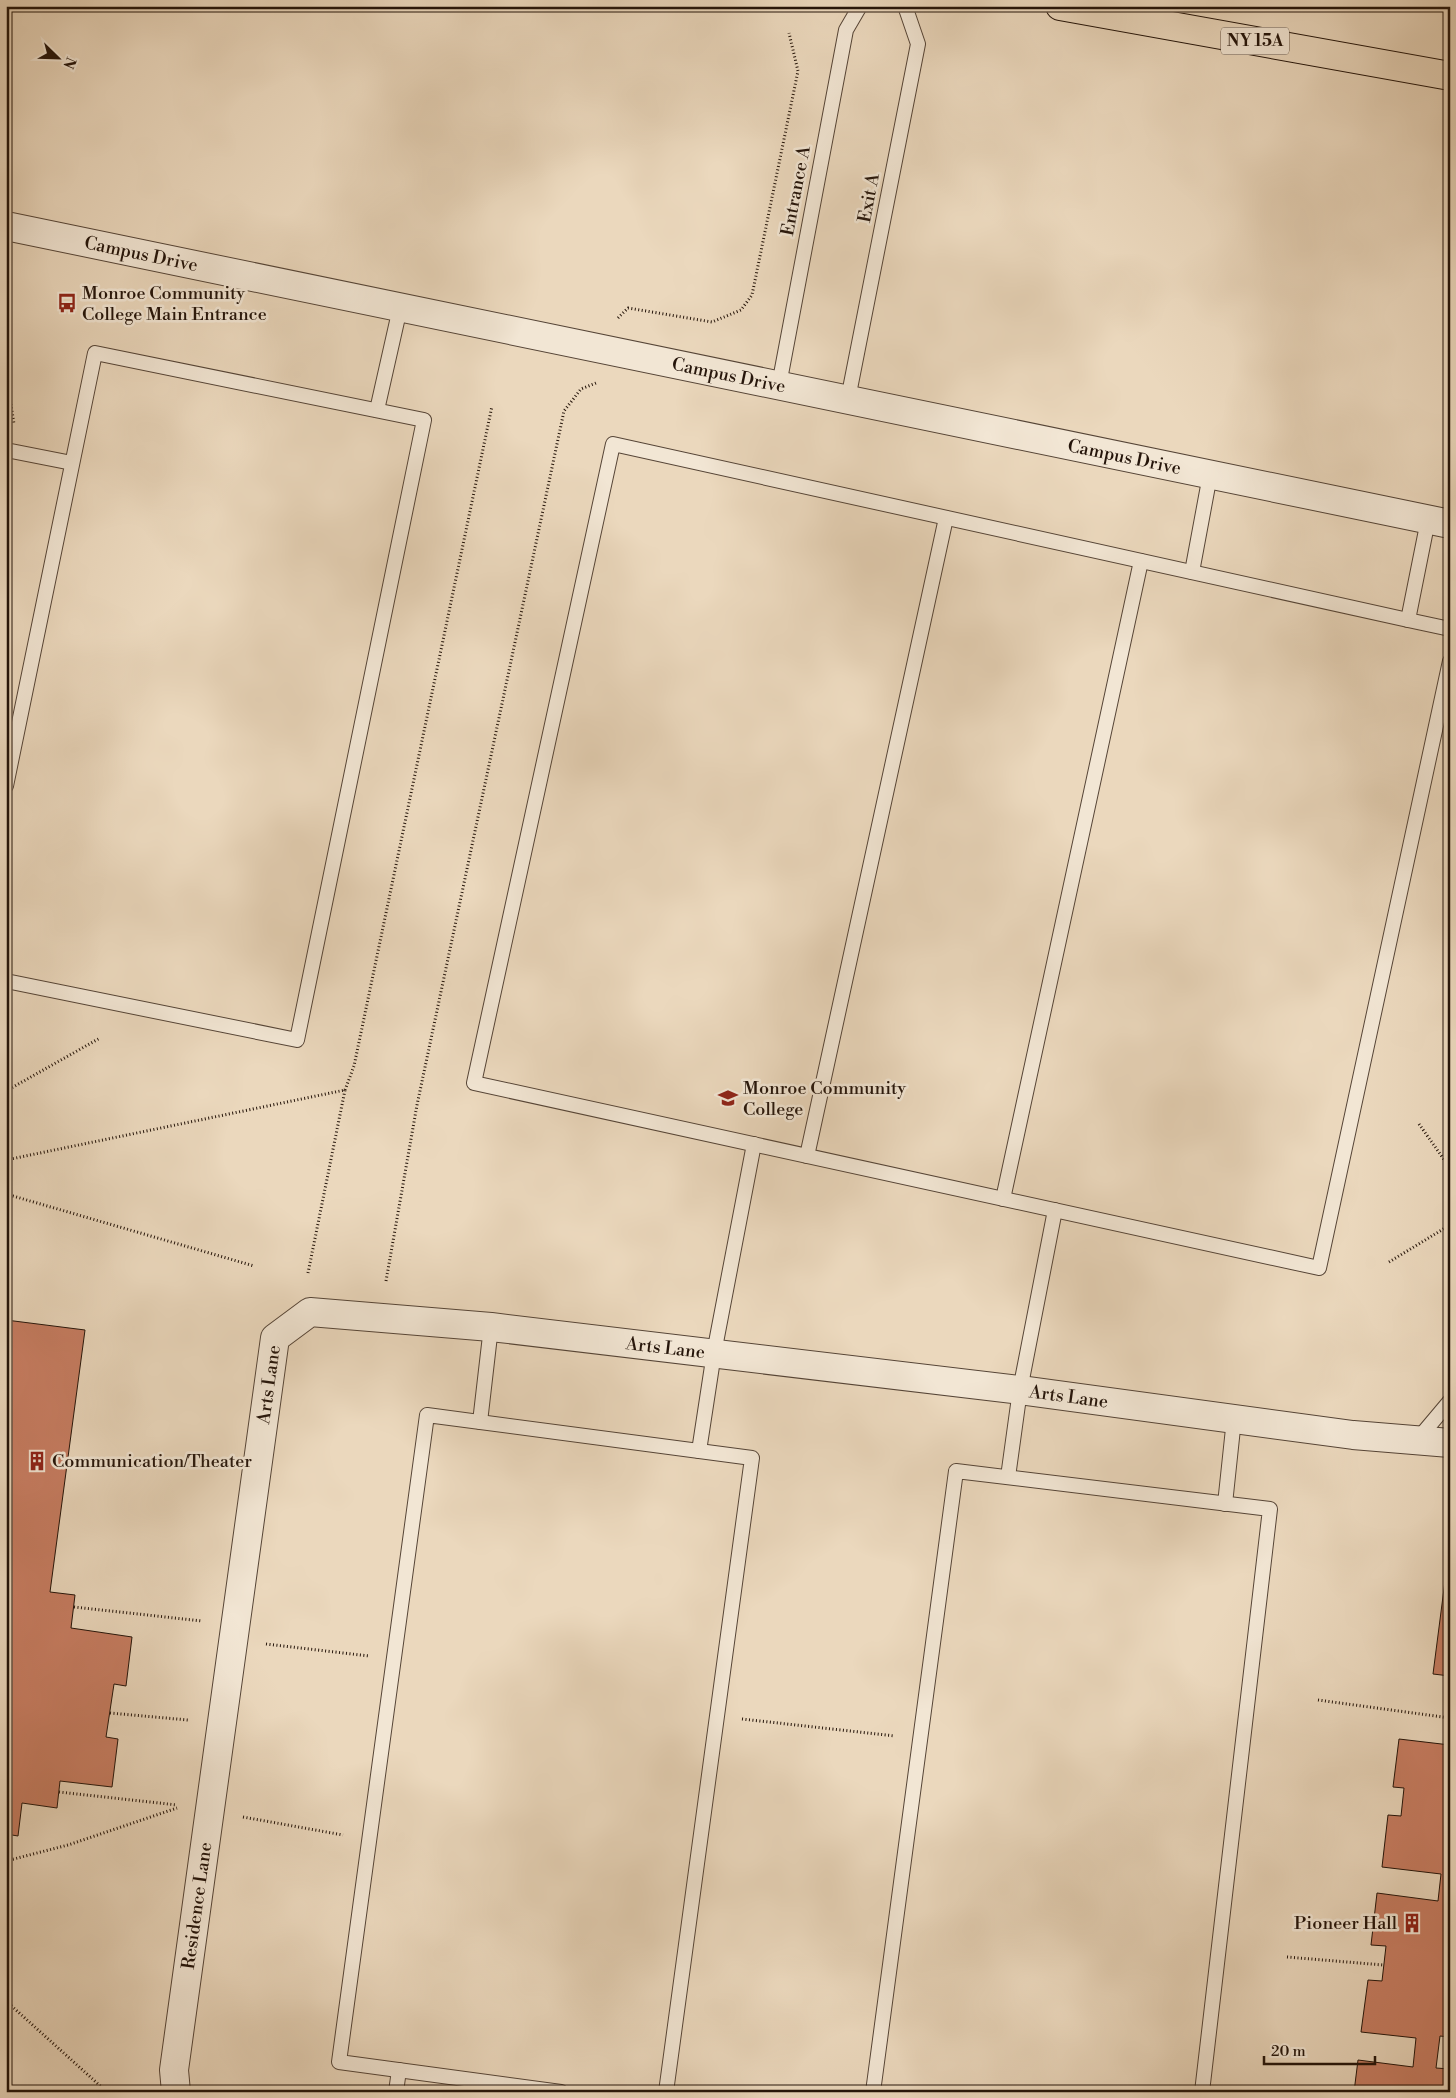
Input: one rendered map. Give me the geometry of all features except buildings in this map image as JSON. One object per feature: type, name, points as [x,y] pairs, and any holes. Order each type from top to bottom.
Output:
[{"type":"main road","name":"NY 15A","points":[[1060,6],[1450,76]]},
{"type":"street","name":"Campus Drive","points":[[6,226],[1439,522]]},
{"type":"street","name":"Arts Lane","points":[[221,1721],[236,1633],[275,1338],[310,1312],[491,1327],[1020,1390],[1353,1435],[1450,1443]]},
{"type":"street","name":"Residence Lane","points":[[176,2092],[174,2070],[221,1721]]},
{"type":"lane","name":"Entrance A","points":[[779,385],[846,30],[860,6]]},
{"type":"lane","name":"Exit A","points":[[848,399],[918,44],[906,6]]},
{"type":"lane","points":[[377,410],[400,308]]},
{"type":"lane","points":[[6,786],[95,352],[424,420],[297,1040],[6,981]]},
{"type":"lane","points":[[1450,629],[613,444],[474,1083],[1319,1268],[1450,661]]},
{"type":"lane","points":[[6,450],[72,463]]},
{"type":"lane","points":[[1192,572],[1210,475]]},
{"type":"lane","points":[[807,1156],[946,518]]},
{"type":"lane","points":[[1408,620],[1439,522]]},
{"type":"lane","points":[[1003,1199],[1141,561]]},
{"type":"lane","points":[[699,1451],[714,1353],[754,1144]]},
{"type":"lane","points":[[1008,1477],[1020,1390],[1055,1210]]},
{"type":"lane","points":[[480,1422],[491,1327]]},
{"type":"lane","points":[[1418,1439],[1450,1401]]},
{"type":"lane","points":[[561,2092],[339,2062],[427,1415],[752,1458],[666,2092]]},
{"type":"lane","points":[[1225,1504],[1234,1419]]},
{"type":"lane","points":[[873,2092],[956,1471],[1270,1509],[1202,2092]]},
{"type":"lane","points":[[396,2092],[399,2070]]},
{"type":"path","points":[[616,326],[617,319],[628,308],[712,322],[741,310],[752,294],[798,71],[789,33]]},
{"type":"path","points":[[6,373],[15,426],[20,429]]},
{"type":"path","points":[[386,1281],[417,1105],[564,410],[581,389],[598,382]]},
{"type":"path","points":[[308,1273],[345,1090],[354,1066],[492,406]]},
{"type":"path","points":[[6,1091],[100,1038]]},
{"type":"path","points":[[6,1160],[345,1090]]},
{"type":"path","points":[[1419,1124],[1450,1168]]},
{"type":"path","points":[[6,1194],[254,1266]]},
{"type":"path","points":[[1389,1262],[1450,1225]]},
{"type":"path","points":[[74,1607],[209,1622]]},
{"type":"path","points":[[260,1643],[349,1654]]},
{"type":"path","points":[[1318,1700],[1450,1718]]},
{"type":"path","points":[[110,1713],[194,1720]]},
{"type":"path","points":[[717,1717],[869,1733]]},
{"type":"path","points":[[6,1861],[68,1845],[182,1806],[59,1792]]},
{"type":"path","points":[[238,1816],[327,1833]]},
{"type":"path","points":[[1287,1957],[1384,1965]]},
{"type":"path","points":[[6,2001],[107,2092]]},
{"type":"place","name":"Monroe Community College Main Entrance","points":[[67,303]]},
{"type":"place","name":"Monroe Community College","points":[[728,1098]]},
{"type":"place","name":"Communication/Theater","points":[[37,1461]]},
{"type":"place","name":"Pioneer Hall","points":[[1412,1923]]}]
